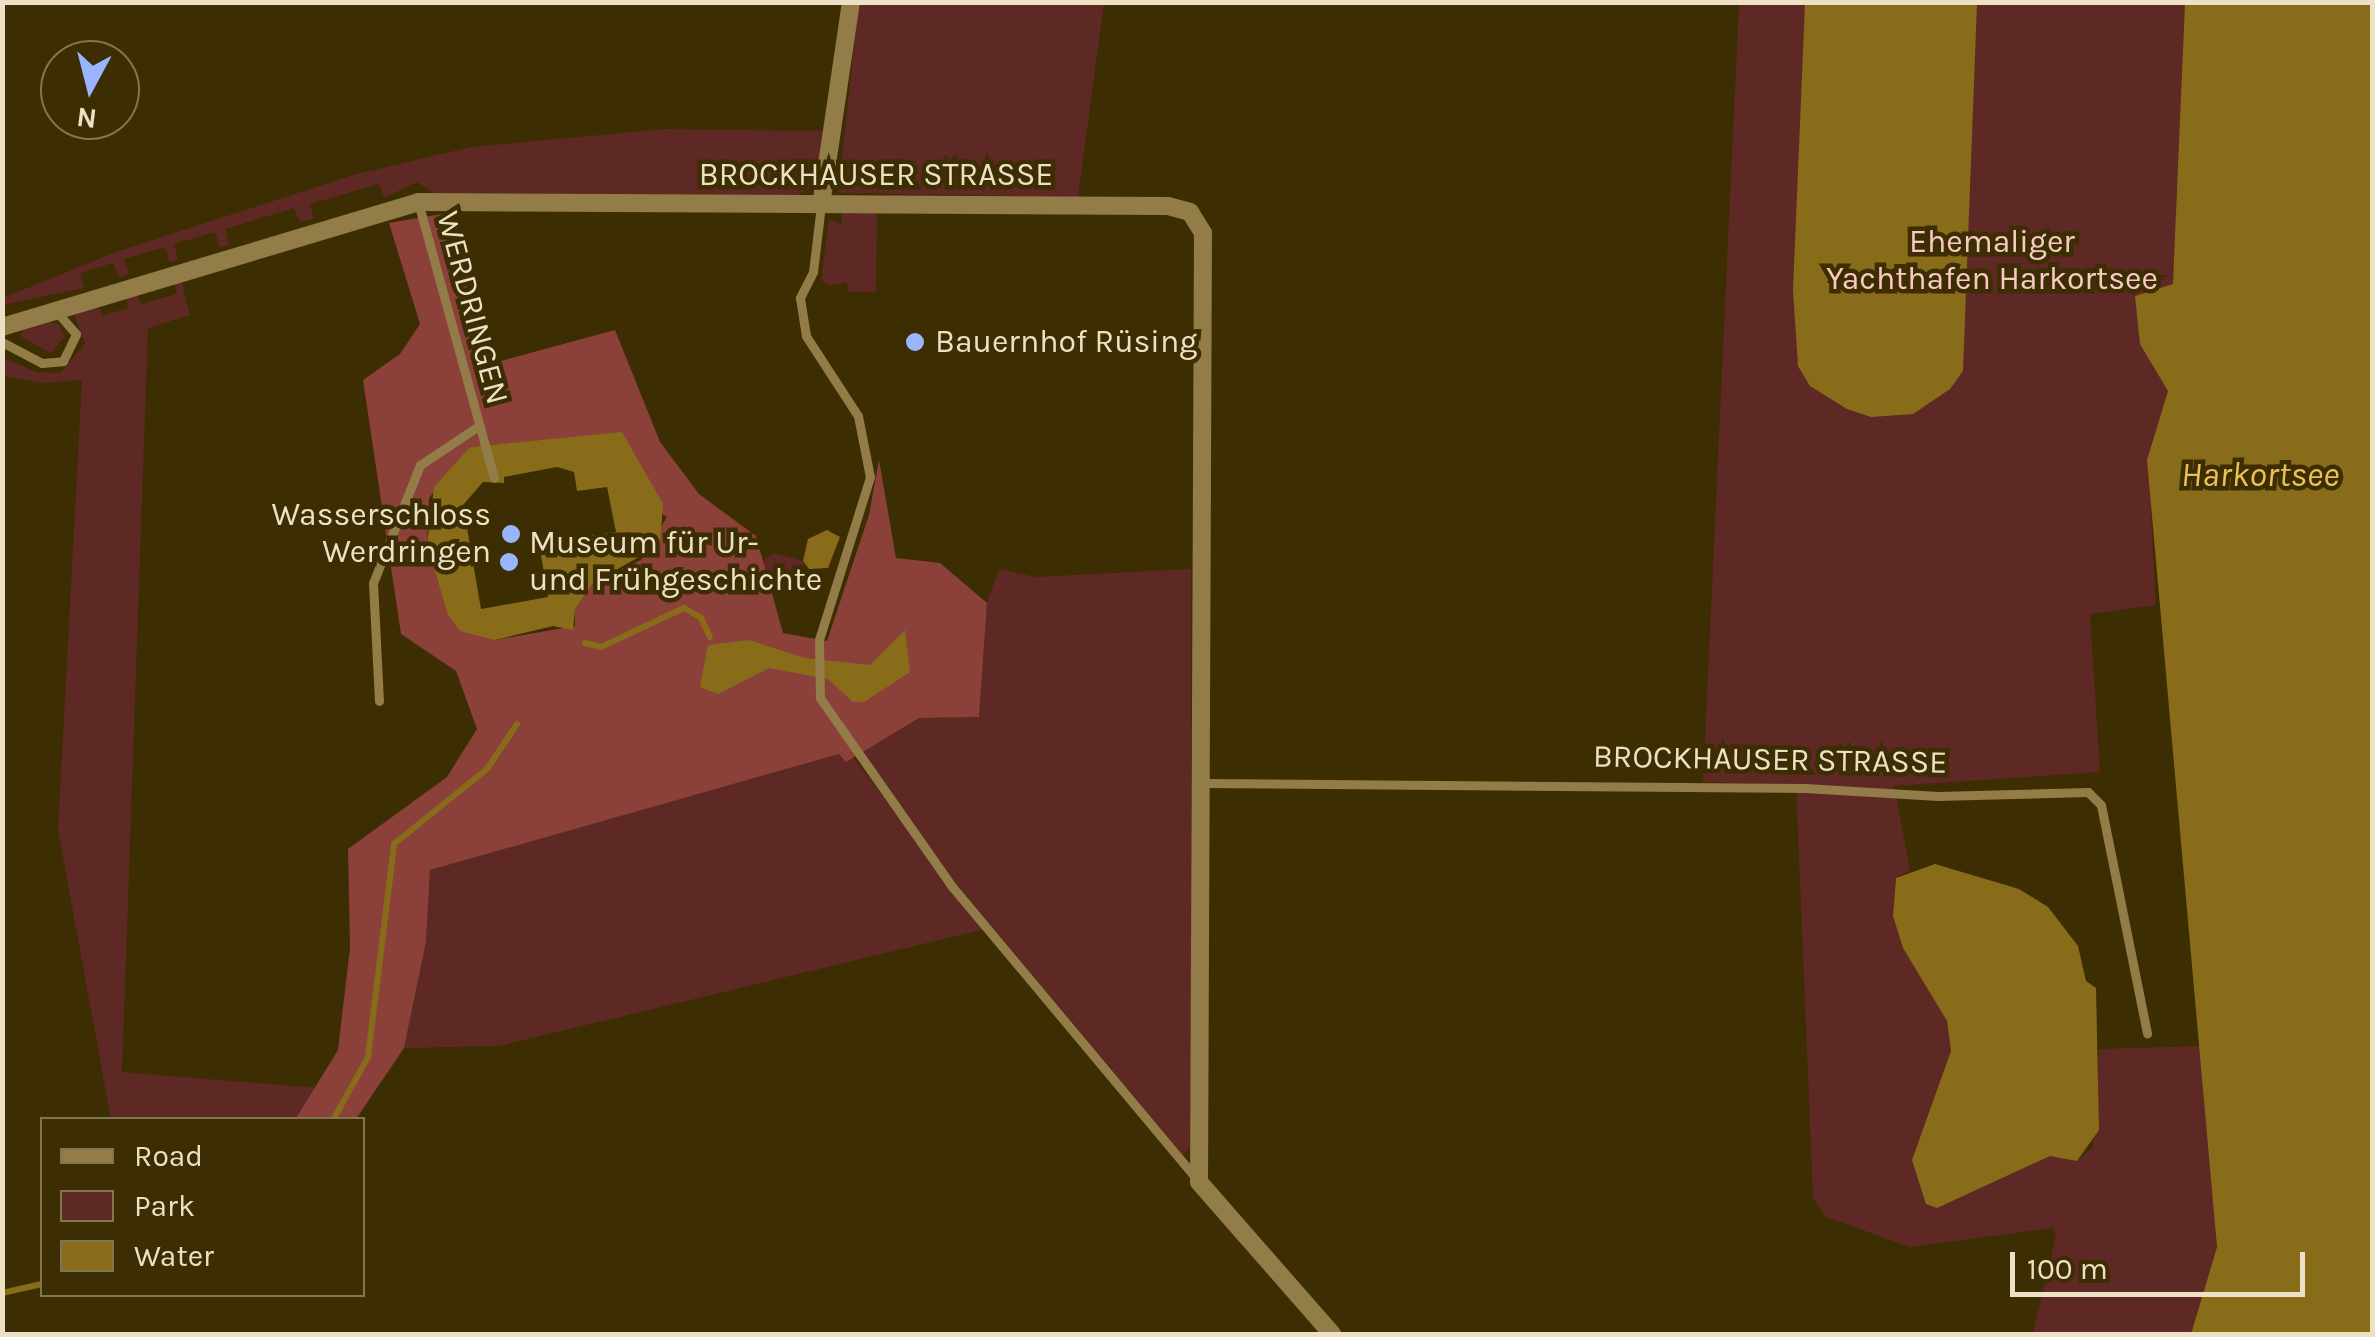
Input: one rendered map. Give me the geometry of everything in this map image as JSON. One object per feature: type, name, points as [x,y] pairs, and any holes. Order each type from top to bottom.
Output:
[{"type":"street","points":[[821,205],[852,2]]},
{"type":"street","name":"BROCKHAUSER STRASSE","points":[[2,327],[418,202],[1168,206],[1198,218],[1203,233],[1199,1182]]},
{"type":"street","points":[[1199,1182],[1332,1334]]},
{"type":"lane","name":"WERDRINGEN","points":[[418,202],[494,478]]},
{"type":"lane","points":[[821,205],[813,272],[800,298],[806,336],[858,416],[870,478],[817,653],[816,684],[836,730],[950,884],[1199,1182]]},
{"type":"lane","points":[[2,342],[42,364],[63,361],[76,334],[54,309]]},
{"type":"lane","name":"WERDRINGEN","points":[[379,701],[373,583],[420,465],[478,427]]},
{"type":"lane","name":"BROCKHAUSER STRASSE","points":[[1199,783],[1771,787],[1938,796],[2088,792],[2101,805],[2147,1033]]},
{"type":"green space","points":[[859,3],[1104,3],[1078,197],[838,193]]},
{"type":"green space","name":"Ehemaliger Yachthafen Harkortsee","points":[[1739,3],[2372,3],[2150,498],[2156,605],[2090,614],[2100,772],[1894,786],[1910,870],[1896,878],[1893,916],[1903,948],[1947,1021],[1951,1050],[1939,1087],[1937,1207],[2050,1155],[2077,1161],[2093,1147],[2099,1049],[2201,1046],[2217,1247],[2191,1334],[2033,1334],[2056,1235],[2052,1228],[1910,1247],[1826,1217],[1813,1198],[1796,784],[1703,782]]},
{"type":"green space","points":[[666,129],[828,131],[815,185],[798,195],[434,193],[417,182],[384,198],[379,184],[310,204],[314,219],[300,222],[294,208],[225,229],[229,245],[220,247],[215,232],[174,244],[178,260],[170,262],[165,247],[124,259],[129,274],[119,277],[113,263],[80,273],[84,288],[3,305],[3,298],[116,252],[353,175],[471,147]]},
{"type":"green space","points":[[842,212],[877,212],[876,292],[848,292],[847,282],[830,286],[821,280],[829,219],[841,225]]},
{"type":"green space","points":[[180,275],[190,315],[148,328],[122,1072],[318,1088],[296,1117],[111,1117],[58,830],[82,380],[43,383],[3,376],[2,357],[36,372],[60,373],[85,344],[72,308],[97,300],[102,316],[128,308],[125,294],[136,290],[141,304],[177,294],[173,278]]},
{"type":"green space","points":[[47,321],[58,324],[65,336],[51,353],[20,336],[25,327]]},
{"type":"green space","points":[[774,553],[803,561],[806,577],[788,587],[728,587]]},
{"type":"green space","points":[[999,569],[1036,577],[1191,569],[1191,1146],[1183,1155],[951,877],[860,753],[919,718],[979,717],[987,603]]},
{"type":"green space","points":[[839,754],[853,757],[985,929],[499,1046],[404,1048],[426,942],[430,870]]},
{"type":"shaded area","points":[[448,213],[486,365],[615,330],[660,442],[699,494],[756,536],[783,633],[827,641],[869,515],[879,460],[896,558],[940,563],[987,603],[979,717],[919,718],[846,762],[839,754],[430,870],[426,942],[404,1048],[357,1117],[297,1117],[338,1050],[350,948],[348,849],[447,777],[477,729],[456,671],[401,634],[363,380],[400,354],[420,324],[389,223]],"holes":[[[544,440],[667,517],[641,560],[593,583],[575,611],[575,626],[495,640],[447,613],[427,544],[429,498],[470,447]]]},
{"type":"water","points":[[1805,3],[1977,3],[1963,371],[1950,389],[1913,414],[1871,417],[1847,409],[1810,386],[1798,366],[1793,290]]},
{"type":"water","name":"Harkortsee","points":[[2185,3],[2372,3],[2372,1334],[2191,1334],[2217,1247],[2147,460],[2168,391],[2140,344],[2135,296],[2173,284]]},
{"type":"water","points":[[622,432],[663,504],[660,545],[593,583],[575,610],[573,630],[553,626],[495,640],[460,631],[447,613],[427,544],[434,487],[470,447]],"holes":[[[557,467],[574,472],[577,491],[607,487],[616,532],[539,543],[548,597],[481,609],[463,505],[483,482],[504,483],[504,477]]]},
{"type":"water","points":[[827,530],[840,537],[828,568],[809,569],[803,561],[808,539]]},
{"type":"water","points":[[905,630],[910,672],[864,702],[853,702],[828,679],[769,668],[718,694],[700,687],[708,645],[749,640],[805,658],[870,665]]},
{"type":"water","points":[[1935,864],[2019,889],[2048,907],[2078,946],[2086,981],[2096,988],[2099,1130],[2077,1161],[2050,1156],[1937,1208],[1926,1204],[1912,1160],[1951,1051],[1947,1021],[1903,948],[1893,916],[1896,878]]},
{"type":"waterway","points":[[585,643],[601,647],[684,608],[701,618],[710,637]]},
{"type":"waterway","points":[[335,1117],[368,1057],[394,844],[487,769],[517,724]]},
{"type":"waterway","points":[[2,1293],[40,1284]]},
{"type":"place","name":"Bauernhof Rüsing","points":[[915,342]]},
{"type":"place","name":"Wasserschloss Werdringen","points":[[511,534]]},
{"type":"place","name":"Museum für Ur- und Frühgeschichte","points":[[509,562]]}]
